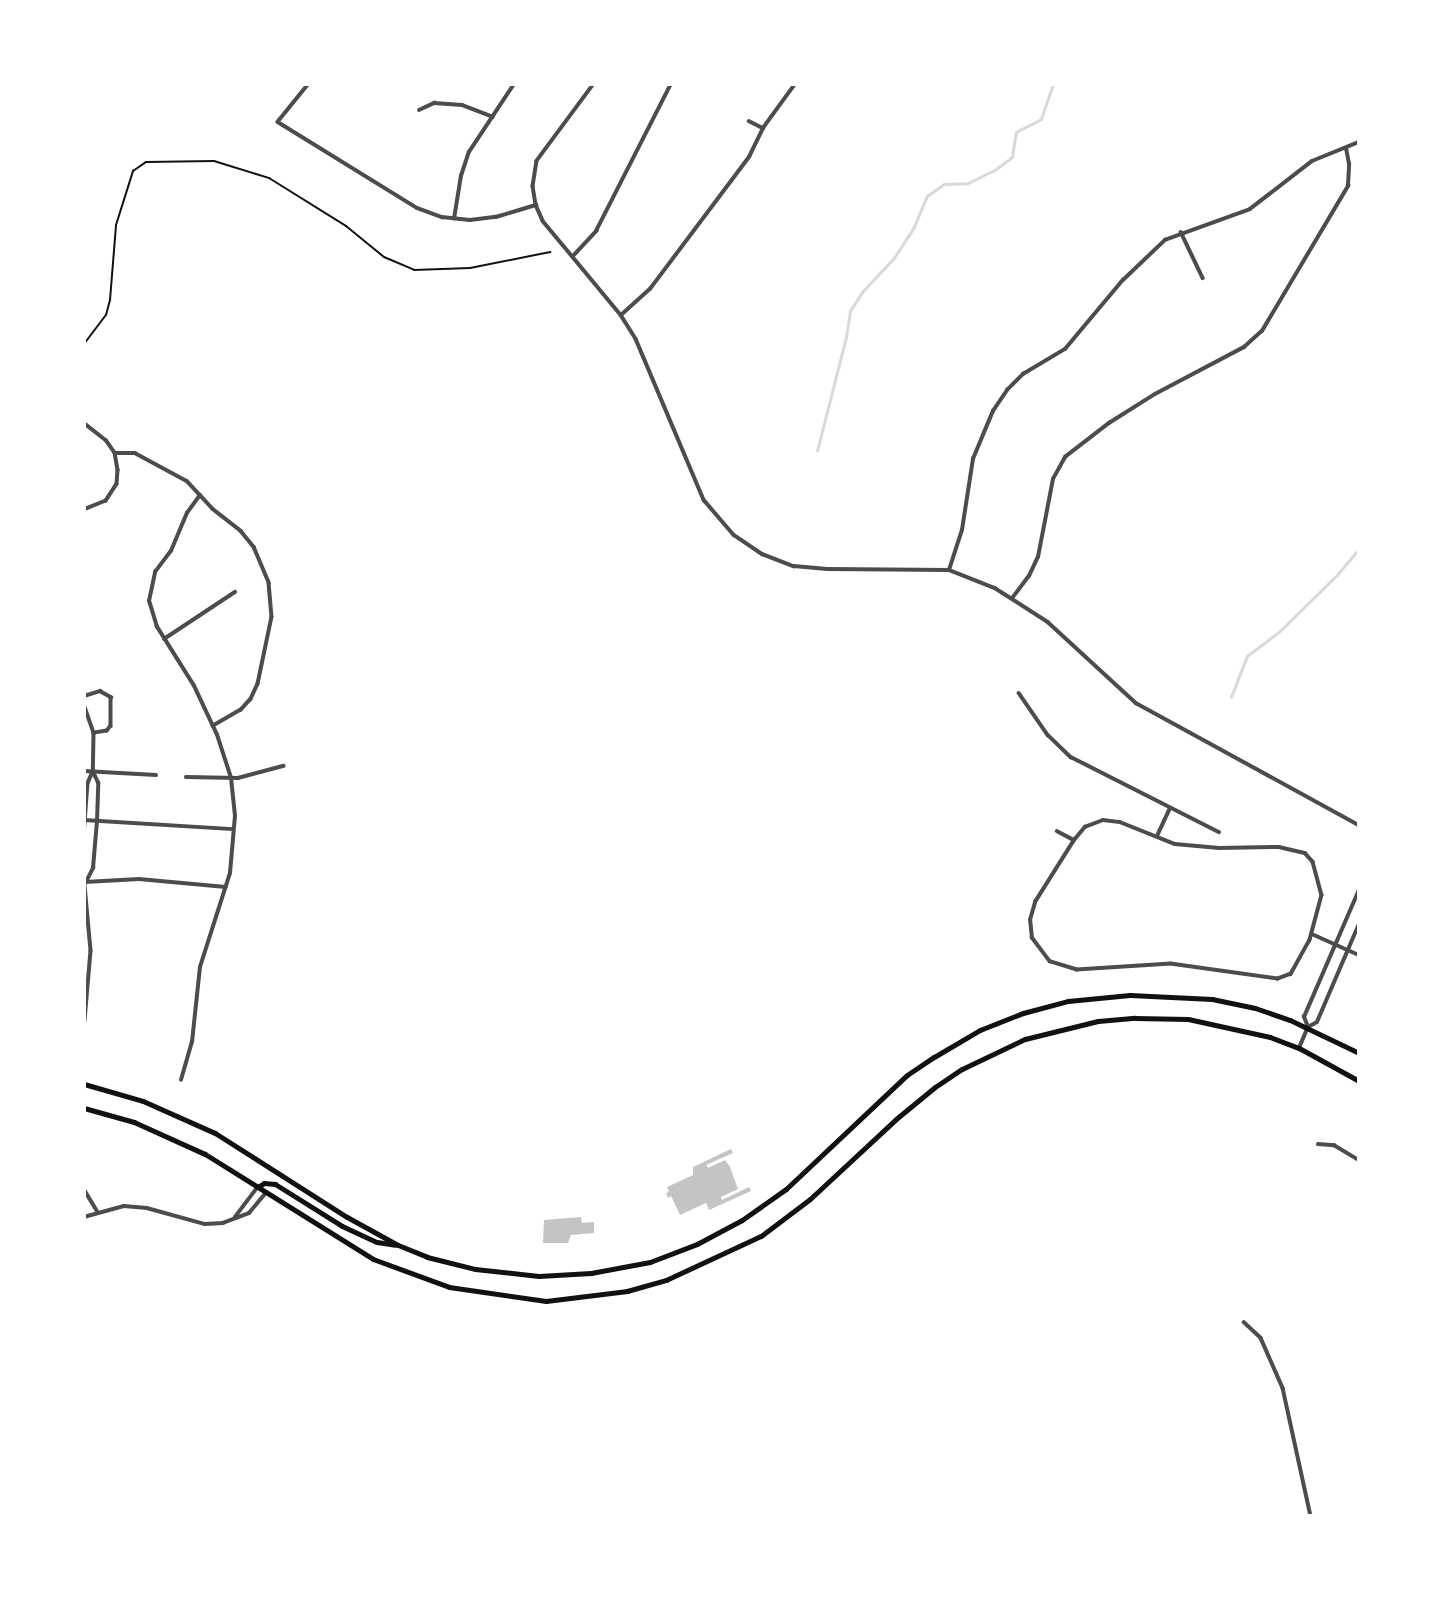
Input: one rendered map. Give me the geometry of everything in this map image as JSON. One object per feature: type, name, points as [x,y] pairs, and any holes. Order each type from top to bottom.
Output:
[{"type":"main road","points":[[84,1084],[143,1101],[215,1133],[347,1217],[398,1245],[453,1264],[514,1275],[591,1273],[650,1262],[697,1244],[753,1213],[786,1189],[907,1075],[934,1057],[981,1030],[1023,1013],[1068,1001],[1130,995],[1212,999],[1255,1008],[1308,1027],[1359,1053]]},
{"type":"main road","points":[[84,1108],[134,1122],[178,1140],[373,1259],[438,1283],[532,1301],[595,1296],[666,1280],[761,1236],[810,1199],[895,1119],[935,1087],[961,1069],[1025,1039],[1098,1021],[1163,1017],[1236,1027],[1299,1048],[1359,1081]]},
{"type":"main road","points":[[258,1187],[264,1183],[275,1184],[342,1226],[377,1242],[398,1245]]},
{"type":"street","points":[[309,84],[278,122],[417,208],[454,219],[484,219],[536,205]]},
{"type":"street","points":[[454,219],[465,163],[514,84]]},
{"type":"street","points":[[594,84],[537,161],[533,187],[536,205],[543,221],[574,255],[621,315],[636,339],[704,500],[734,535],[762,554],[793,566],[827,569],[949,570],[1013,597],[1048,622],[1136,703],[1359,825]]},
{"type":"street","points":[[574,255],[596,231],[671,84]]},
{"type":"street","points":[[621,315],[650,289],[749,157],[763,128],[795,84]]},
{"type":"street","points":[[419,110],[435,103],[462,105],[493,117]]},
{"type":"street","points":[[749,121],[763,128]]},
{"type":"street","points":[[949,570],[962,530],[973,459],[993,411],[1007,390],[1023,374],[1065,349],[1153,250],[1181,232],[1250,209],[1311,161],[1359,142]]},
{"type":"street","points":[[1013,597],[1030,576],[1038,557],[1053,479],[1065,457],[1109,423],[1155,394],[1235,353],[1262,331],[1348,186],[1349,164],[1346,149]]},
{"type":"street","points":[[1181,232],[1203,278]]},
{"type":"street","points":[[84,423],[106,440],[115,453],[118,470],[113,491],[100,505],[84,510]]},
{"type":"street","points":[[115,453],[135,453],[187,481],[241,531],[254,547],[270,583],[272,599],[268,641],[251,699],[241,710],[214,726]]},
{"type":"street","points":[[181,1080],[192,1042],[200,967],[226,887],[235,816],[231,778],[214,726],[194,686],[164,639],[151,610],[151,584],[155,572],[171,551],[187,513],[200,495]]},
{"type":"street","points":[[164,639],[235,593]]},
{"type":"street","points":[[84,696],[100,691],[111,697],[111,726],[107,731],[94,733]]},
{"type":"street","points":[[1019,693],[1048,735],[1071,757],[1219,832]]},
{"type":"street","points":[[84,704],[94,733],[93,772],[88,783],[84,835]]},
{"type":"street","points":[[186,777],[231,778],[283,766]]},
{"type":"street","points":[[84,771],[156,775]]},
{"type":"street","points":[[85,882],[93,868],[97,821],[98,783],[93,772]]},
{"type":"street","points":[[1157,836],[1170,809]]},
{"type":"street","points":[[85,820],[233,829]]},
{"type":"street","points":[[1104,820],[1121,822],[1157,836],[1175,844],[1219,848],[1279,847],[1305,853],[1313,862],[1322,895],[1312,934],[1291,974],[1278,979],[1171,964],[1077,970],[1063,968],[1041,952],[1032,938],[1030,920],[1035,902],[1085,827],[1104,820]]},
{"type":"street","points":[[1057,831],[1074,840]]},
{"type":"street","points":[[84,875],[91,951],[85,1021]]},
{"type":"street","points":[[85,882],[139,879],[226,887]]},
{"type":"street","points":[[1308,1027],[1304,1017],[1359,890]]},
{"type":"street","points":[[1299,1048],[1308,1027],[1317,1022],[1359,924]]},
{"type":"street","points":[[1312,934],[1359,955]]},
{"type":"street","points":[[1318,1144],[1334,1145],[1359,1160]]},
{"type":"street","points":[[234,1217],[258,1187]]},
{"type":"street","points":[[84,1189],[97,1212]]},
{"type":"street","points":[[84,1217],[124,1206],[147,1208],[205,1224],[223,1223],[249,1213],[267,1192]]},
{"type":"street","points":[[1244,1322],[1261,1338],[1283,1388],[1311,1516]]},
{"type":"path","points":[[84,344],[106,315],[112,290],[116,225],[133,171],[146,162],[214,161],[269,178],[346,226],[384,257],[414,270],[471,268],[550,252]]},
{"type":"building","points":[[731,1149],[733,1153],[706,1165],[708,1168],[725,1160],[730,1167],[738,1189],[721,1197],[722,1200],[749,1187],[751,1191],[709,1210],[706,1203],[680,1215],[671,1196],[668,1198],[667,1187],[693,1175],[693,1167]]},
{"type":"building","points":[[581,1217],[582,1223],[594,1222],[594,1233],[571,1235],[568,1243],[543,1243],[544,1220]]},
{"type":"waterway","points":[[817,451],[850,311],[863,291],[894,258],[913,229],[927,196],[944,184],[968,183],[993,171],[1012,157],[1016,132],[1041,119],[1053,84]]},
{"type":"waterway","points":[[1231,697],[1247,656],[1280,631],[1337,575],[1359,549]]}]
